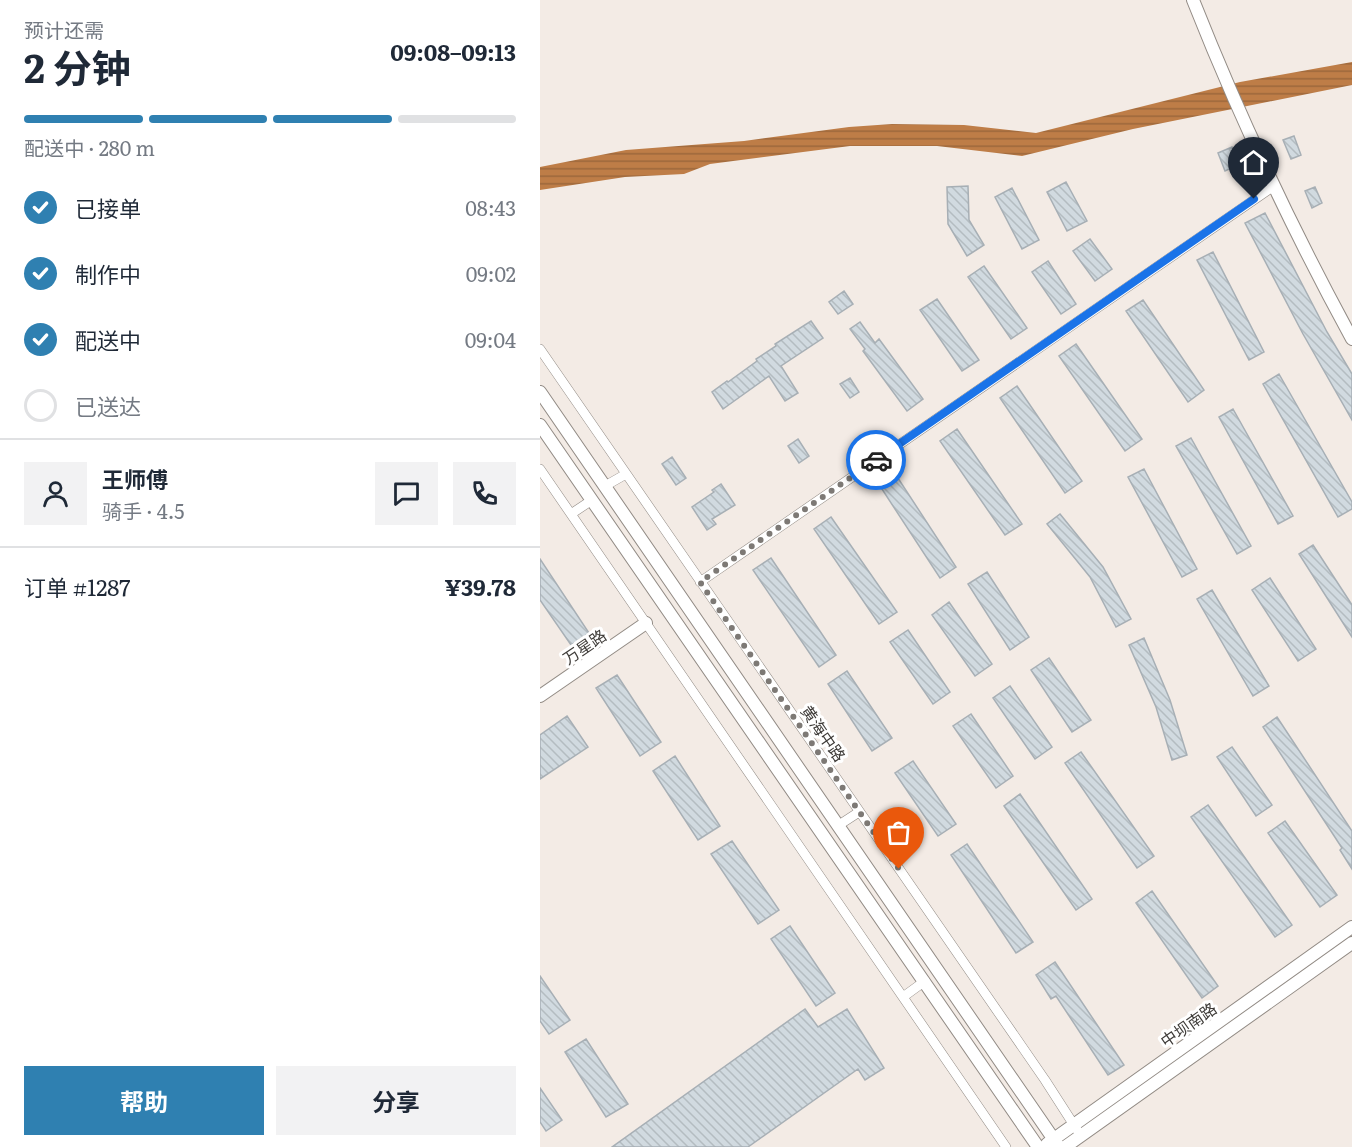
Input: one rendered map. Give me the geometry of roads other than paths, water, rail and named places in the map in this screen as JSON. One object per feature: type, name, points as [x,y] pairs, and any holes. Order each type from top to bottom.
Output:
[{"type":"street","points":[[1193,0],[1239,113],[1307,256],[1352,339]]},
{"type":"street","points":[[700,582],[1274,186]]},
{"type":"street","name":"黄海中路","points":[[540,350],[1045,1080],[1077,1130]]},
{"type":"street","points":[[540,392],[1057,1143]]},
{"type":"street","points":[[540,425],[1040,1147]]},
{"type":"street","points":[[540,469],[1006,1147]]},
{"type":"street","points":[[605,486],[626,474]]},
{"type":"street","points":[[571,514],[592,500]]},
{"type":"street","name":"万星路","points":[[540,696],[646,623]]},
{"type":"street","points":[[839,825],[859,812]]},
{"type":"street","name":"中坝南路","points":[[1065,1147],[1077,1130],[1352,927]]},
{"type":"street","name":"中坝南路","points":[[1040,1147],[1057,1143],[1077,1130],[1352,943]]},
{"type":"street","points":[[903,997],[925,981]]}]
